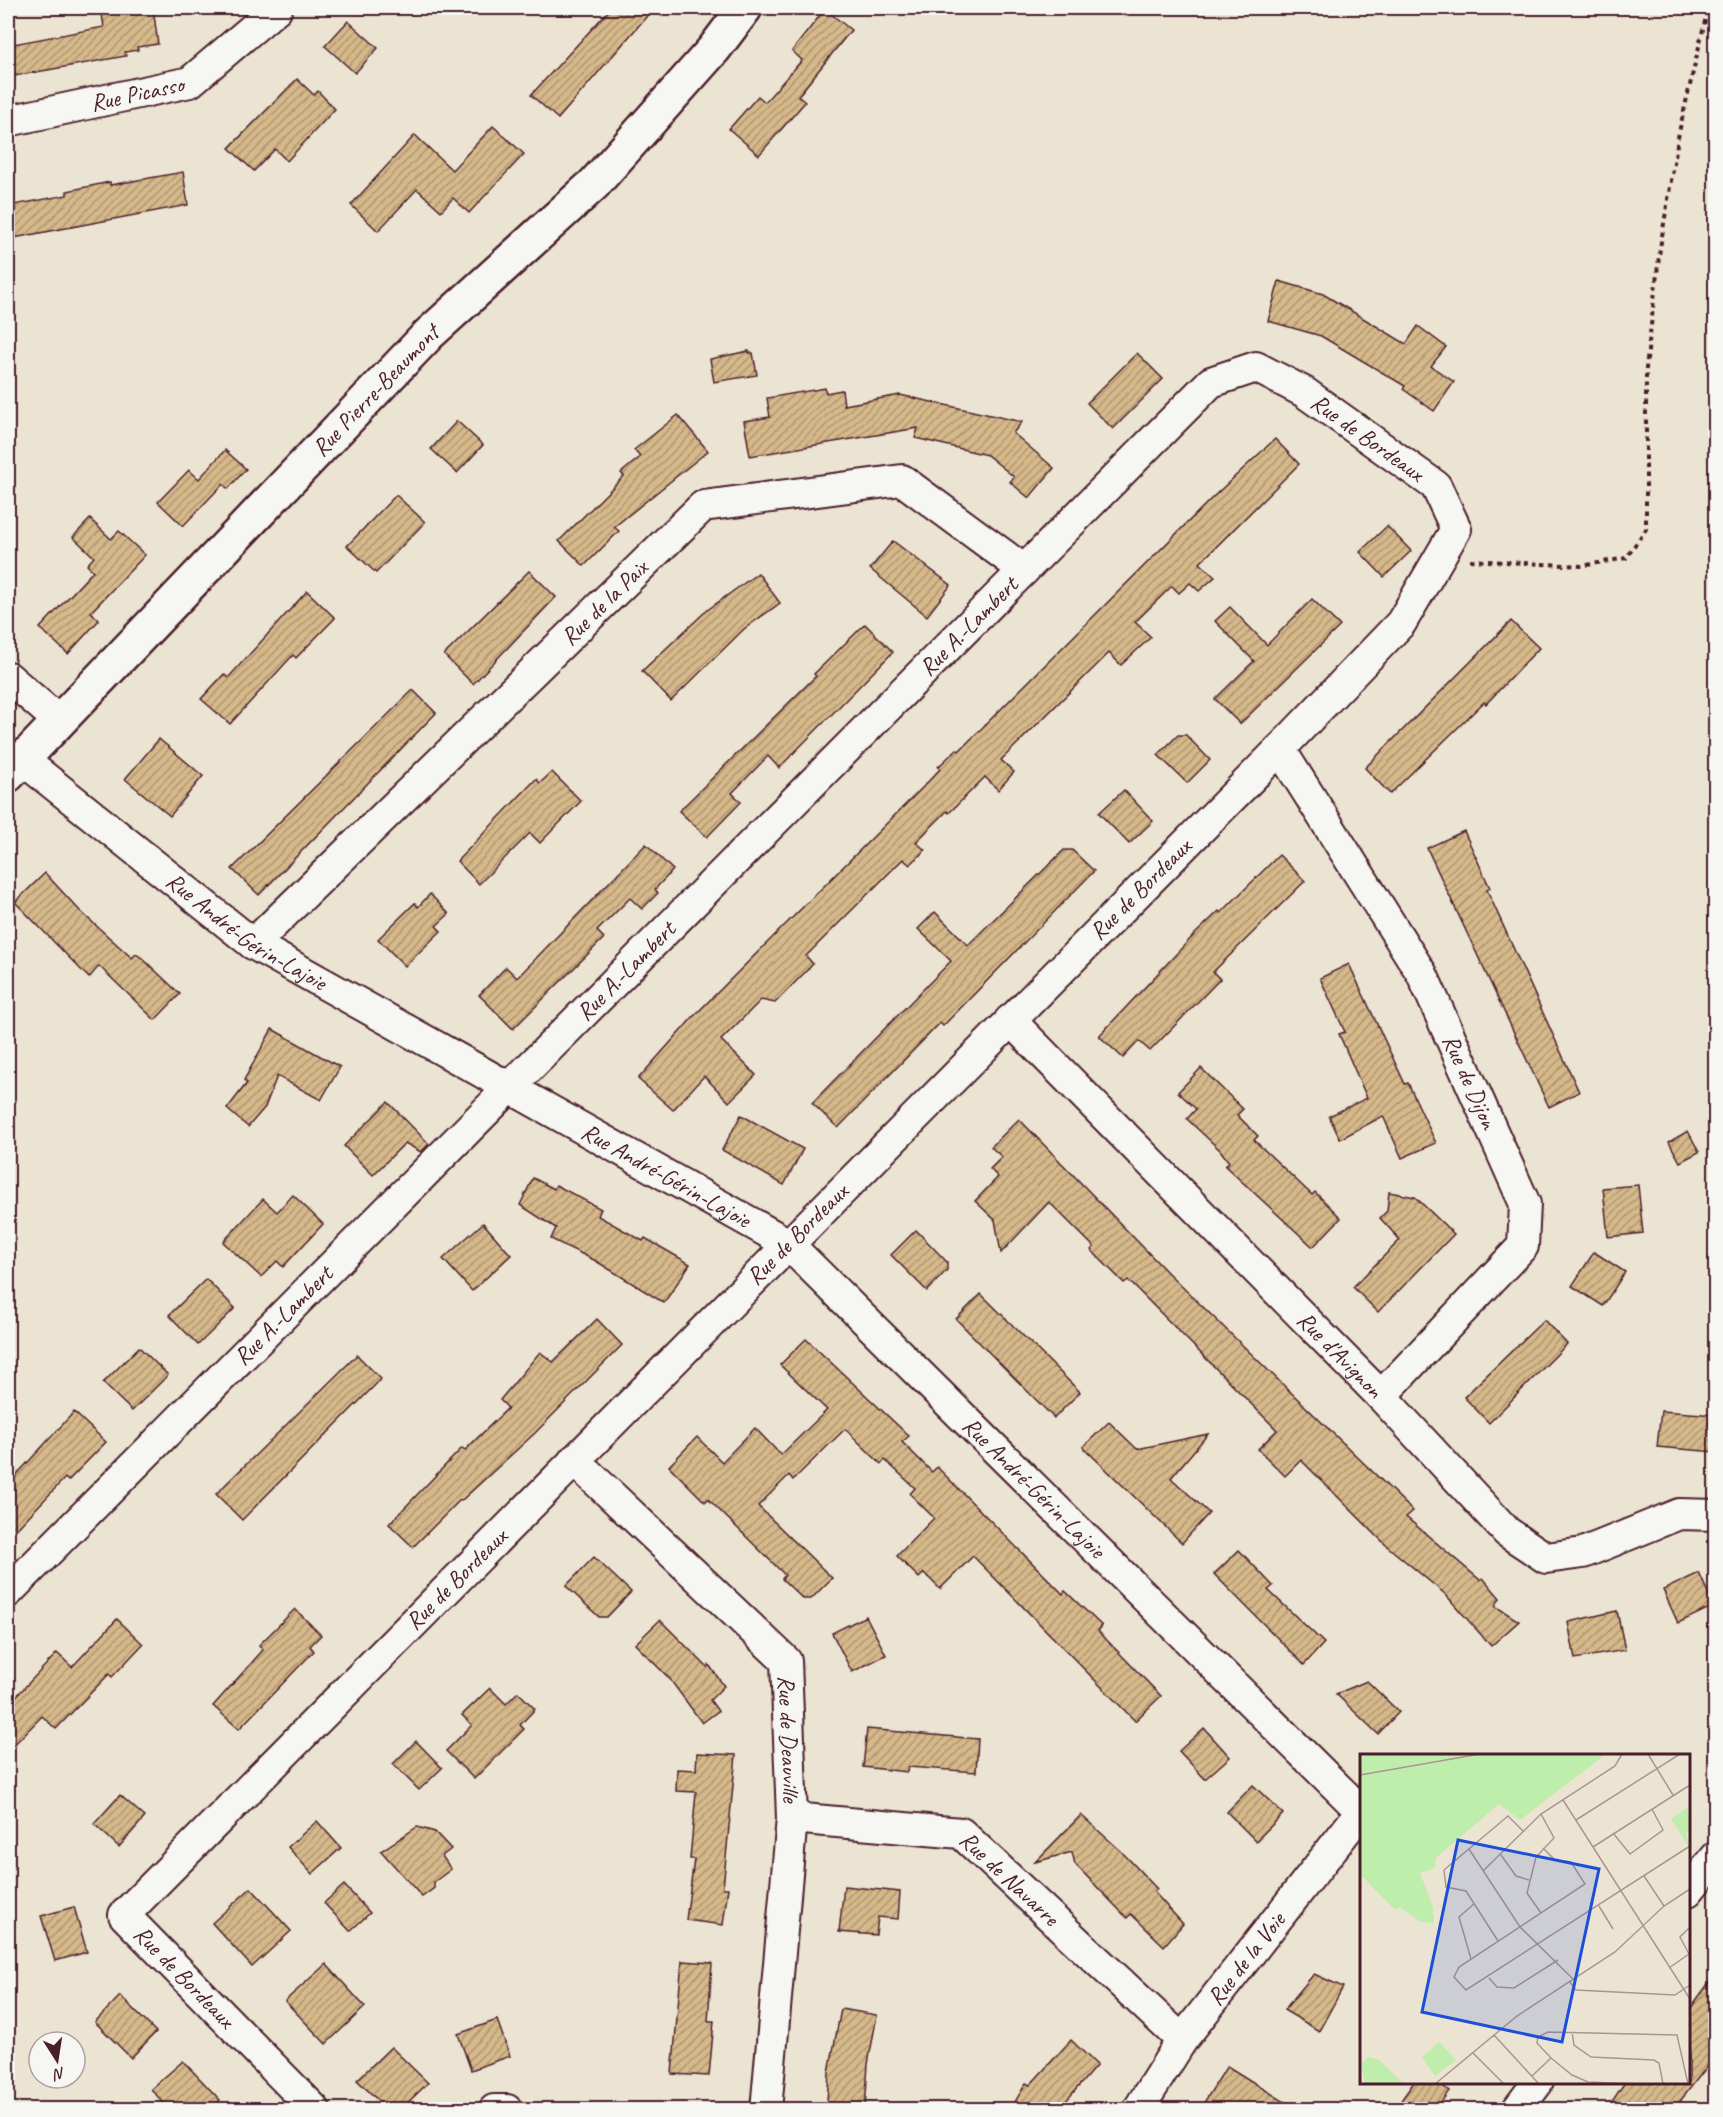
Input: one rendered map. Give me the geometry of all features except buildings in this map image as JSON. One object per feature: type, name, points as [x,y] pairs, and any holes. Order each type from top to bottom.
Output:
[{"type":"main road","name":"Rue Pierre-Beaumont","points":[[15,768],[429,334],[594,184],[714,50],[745,8]]},
{"type":"street","name":"Rue Picasso","points":[[8,121],[190,82],[277,8]]},
{"type":"street","name":"Rue de Bordeaux","points":[[315,2109],[124,1915],[787,1243],[1280,749],[1401,623],[1455,529],[1436,486],[1304,392],[1256,367]]},
{"type":"street","name":"Rue A.-Lambert","points":[[8,1592],[1211,382],[1256,367]]},
{"type":"street","name":"Rue de la Paix","points":[[253,944],[703,506],[902,480],[1024,570]]},
{"type":"street","points":[[8,677],[60,722]]},
{"type":"street","name":"Rue de Dijon","points":[[1280,749],[1422,974],[1525,1204],[1523,1246],[1381,1396]]},
{"type":"street","name":"Rue André-Gérin-Lajoie","points":[[15,768],[253,944],[787,1243],[1360,1811]]},
{"type":"street","name":"Rue d'Avignon","points":[[1010,1020],[1381,1396],[1507,1532],[1546,1558],[1583,1553],[1679,1514],[1716,1515]]},
{"type":"street","name":"Rue de Deauville","points":[[574,1460],[786,1661],[792,1818],[766,2109]]},
{"type":"street","name":"Rue de la Voie","points":[[1138,2109],[1182,2040],[1360,1813]]},
{"type":"street","name":"Rue de Navarre","points":[[792,1818],[961,1833],[1182,2040]]},
{"type":"street","points":[[1690,1890],[1716,1857]]},
{"type":"street","points":[[1517,2109],[1536,2084]]},
{"type":"street","points":[[494,2109],[507,2109]]},
{"type":"path","points":[[1438,559],[1581,566],[1626,558],[1646,529],[1647,368],[1659,259],[1679,132],[1708,8]]}]
